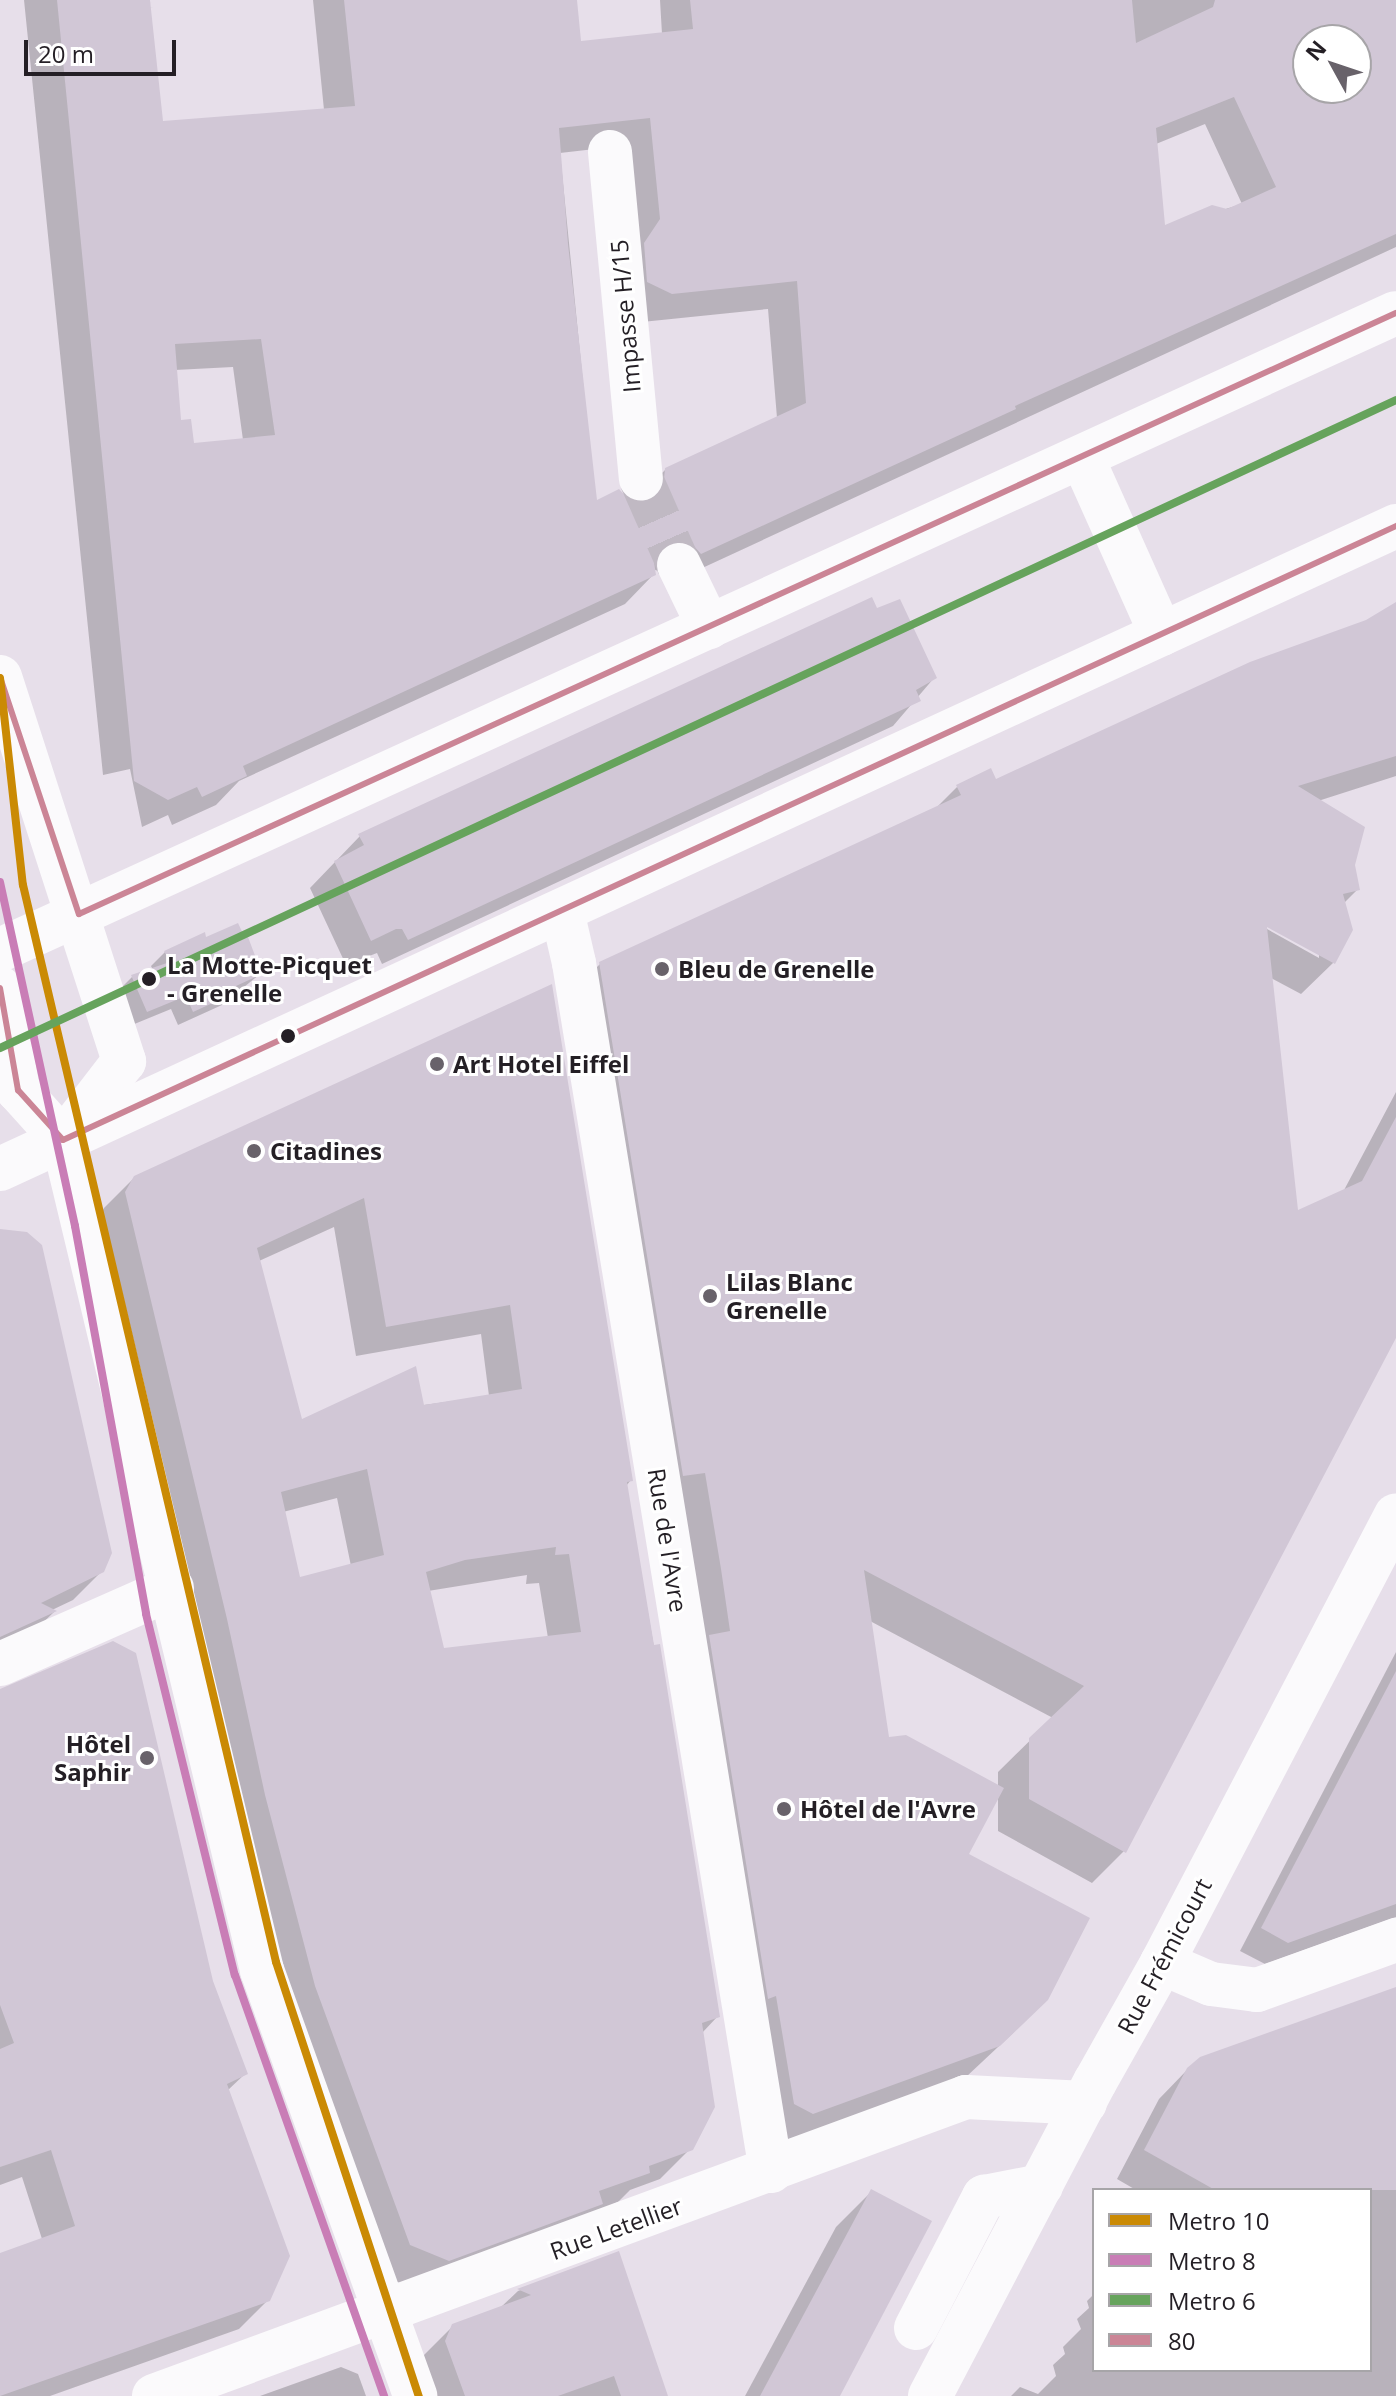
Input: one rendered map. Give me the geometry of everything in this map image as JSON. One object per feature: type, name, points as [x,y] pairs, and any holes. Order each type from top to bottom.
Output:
[{"type":"main road","name":"Impasse H/15","points":[[610,152],[641,479]]},
{"type":"main road","points":[[0,950],[1396,313]]},
{"type":"main road","points":[[1082,457],[1161,634]]},
{"type":"main road","points":[[0,1169],[1396,526]]},
{"type":"main road","points":[[679,565],[709,627]]},
{"type":"main road","points":[[0,677],[124,1061],[63,1140]]},
{"type":"main road","name":"Rue de l'Avre","points":[[562,911],[577,979],[771,2171]]},
{"type":"main road","points":[[0,988],[18,1090],[63,1140],[262,1970],[415,2396]]},
{"type":"main road","name":"Rue Frémicourt","points":[[930,2396],[1162,1963],[1396,1515]]},
{"type":"main road","points":[[0,1664],[172,1588]]},
{"type":"main road","points":[[1162,1963],[1211,1984],[1257,1990],[1396,1940]]},
{"type":"main road","name":"Rue Letellier","points":[[154,2396],[966,2097],[1085,2103]]},
{"type":"main road","points":[[916,2328],[984,2197],[1041,2186]]},
{"type":"building","points":[[57,0],[150,0],[163,121],[355,106],[344,0],[577,0],[581,41],[693,29],[690,0],[1132,0],[1136,43],[1213,7],[1215,0],[1396,0],[1396,234],[1015,406],[1016,409],[701,554],[692,544],[682,540],[669,542],[658,552],[654,562],[656,575],[243,766],[247,776],[202,797],[197,787],[168,800],[134,781]],"holes":[[[1234,97],[1276,187],[1227,209],[1212,205],[1165,225],[1156,128]],[[650,118],[660,219],[644,243],[647,282],[672,294],[797,281],[806,403],[665,468],[663,490],[655,500],[643,504],[630,501],[619,489],[597,500],[568,244],[559,128]],[[261,339],[275,435],[194,443],[191,419],[181,420],[175,344]]]},
{"type":"building","points":[[872,597],[877,608],[900,599],[937,678],[916,690],[921,701],[408,940],[402,929],[396,929],[371,941],[334,861],[364,845],[358,834]]},
{"type":"building","points":[[1396,602],[1396,756],[1298,786],[1365,827],[1355,865],[1360,890],[1343,894],[1353,930],[1335,964],[1267,927],[1298,1210],[1362,1181],[1396,1117],[1396,1338],[1126,1853],[1029,1799],[1029,1738],[1084,1686],[864,1570],[889,1737],[906,1735],[1004,1788],[969,1854],[1090,1918],[1048,2000],[1000,2046],[813,2114],[794,2104],[776,1996],[768,1999],[709,1635],[730,1631],[721,1569],[705,1473],[683,1476],[599,962],[961,795],[956,785],[991,768],[996,779],[1250,662],[1366,620]]},
{"type":"building","points":[[238,923],[245,938],[248,937],[262,974],[236,986],[239,991],[193,1012],[186,996],[147,1012],[131,975],[170,962],[164,951],[205,932],[206,937]]},
{"type":"building","points":[[552,984],[633,1481],[627,1482],[654,1645],[660,1644],[720,2017],[702,2023],[715,2107],[693,2150],[649,2166],[650,2173],[599,2191],[603,2204],[449,2261],[410,2245],[315,1986],[265,1795],[227,1619],[125,1192],[134,1176]],"holes":[[[364,1198],[386,1327],[510,1305],[522,1389],[424,1405],[416,1366],[302,1419],[257,1248]],[[367,1469],[384,1555],[300,1577],[281,1492]],[[556,1547],[555,1555],[569,1554],[581,1632],[444,1648],[426,1572],[465,1560]]]},
{"type":"building","points":[[0,1229],[27,1232],[42,1245],[112,1553],[104,1572],[41,1603],[57,1611],[0,1637]]},
{"type":"building","points":[[113,1641],[136,1653],[213,1981],[248,2074],[227,2084],[290,2256],[270,2301],[0,2396],[0,2253],[75,2226],[51,2150],[0,2167],[0,2049],[14,2043],[0,2005],[0,1689]]},
{"type":"building","points":[[1396,1671],[1396,1904],[1288,1943],[1261,1928]]},
{"type":"building","points":[[1396,1987],[1396,2190],[1211,2188],[1144,2150],[1187,2068],[1200,2057]]},
{"type":"building","points":[[871,2189],[932,2221],[840,2396],[760,2396]]},
{"type":"building","points":[[619,2251],[668,2396],[621,2396],[614,2376],[558,2396],[465,2396],[445,2341],[452,2324],[531,2295],[517,2289]]},
{"type":"tunnel","points":[[641,479],[679,565]]},
{"type":"metro line","name":"6","points":[[0,1048],[1396,400]]},
{"type":"metro line","name":"10","points":[[0,678],[23,885],[276,1962],[419,2396]]},
{"type":"metro line","name":"8","points":[[0,882],[75,1226],[146,1614],[235,1975],[384,2396]]},
{"type":"transit line","name":"80","points":[[0,677],[79,914],[1396,313]]},
{"type":"transit line","name":"80","points":[[0,988],[18,1090],[63,1140],[1396,526]]},
{"type":"place","name":"Bleu de Grenelle","points":[[662,969]]},
{"type":"place","name":"La Motte-Picquet - Grenelle","points":[[149,979]]},
{"type":"place","name":"Art Hotel Eiffel","points":[[437,1064]]},
{"type":"place","name":"Citadines","points":[[254,1151]]},
{"type":"place","name":"Lilas Blanc Grenelle","points":[[710,1296]]},
{"type":"place","name":"Hôtel Saphir","points":[[147,1758]]},
{"type":"place","name":"Hôtel de l'Avre","points":[[784,1809]]}]
